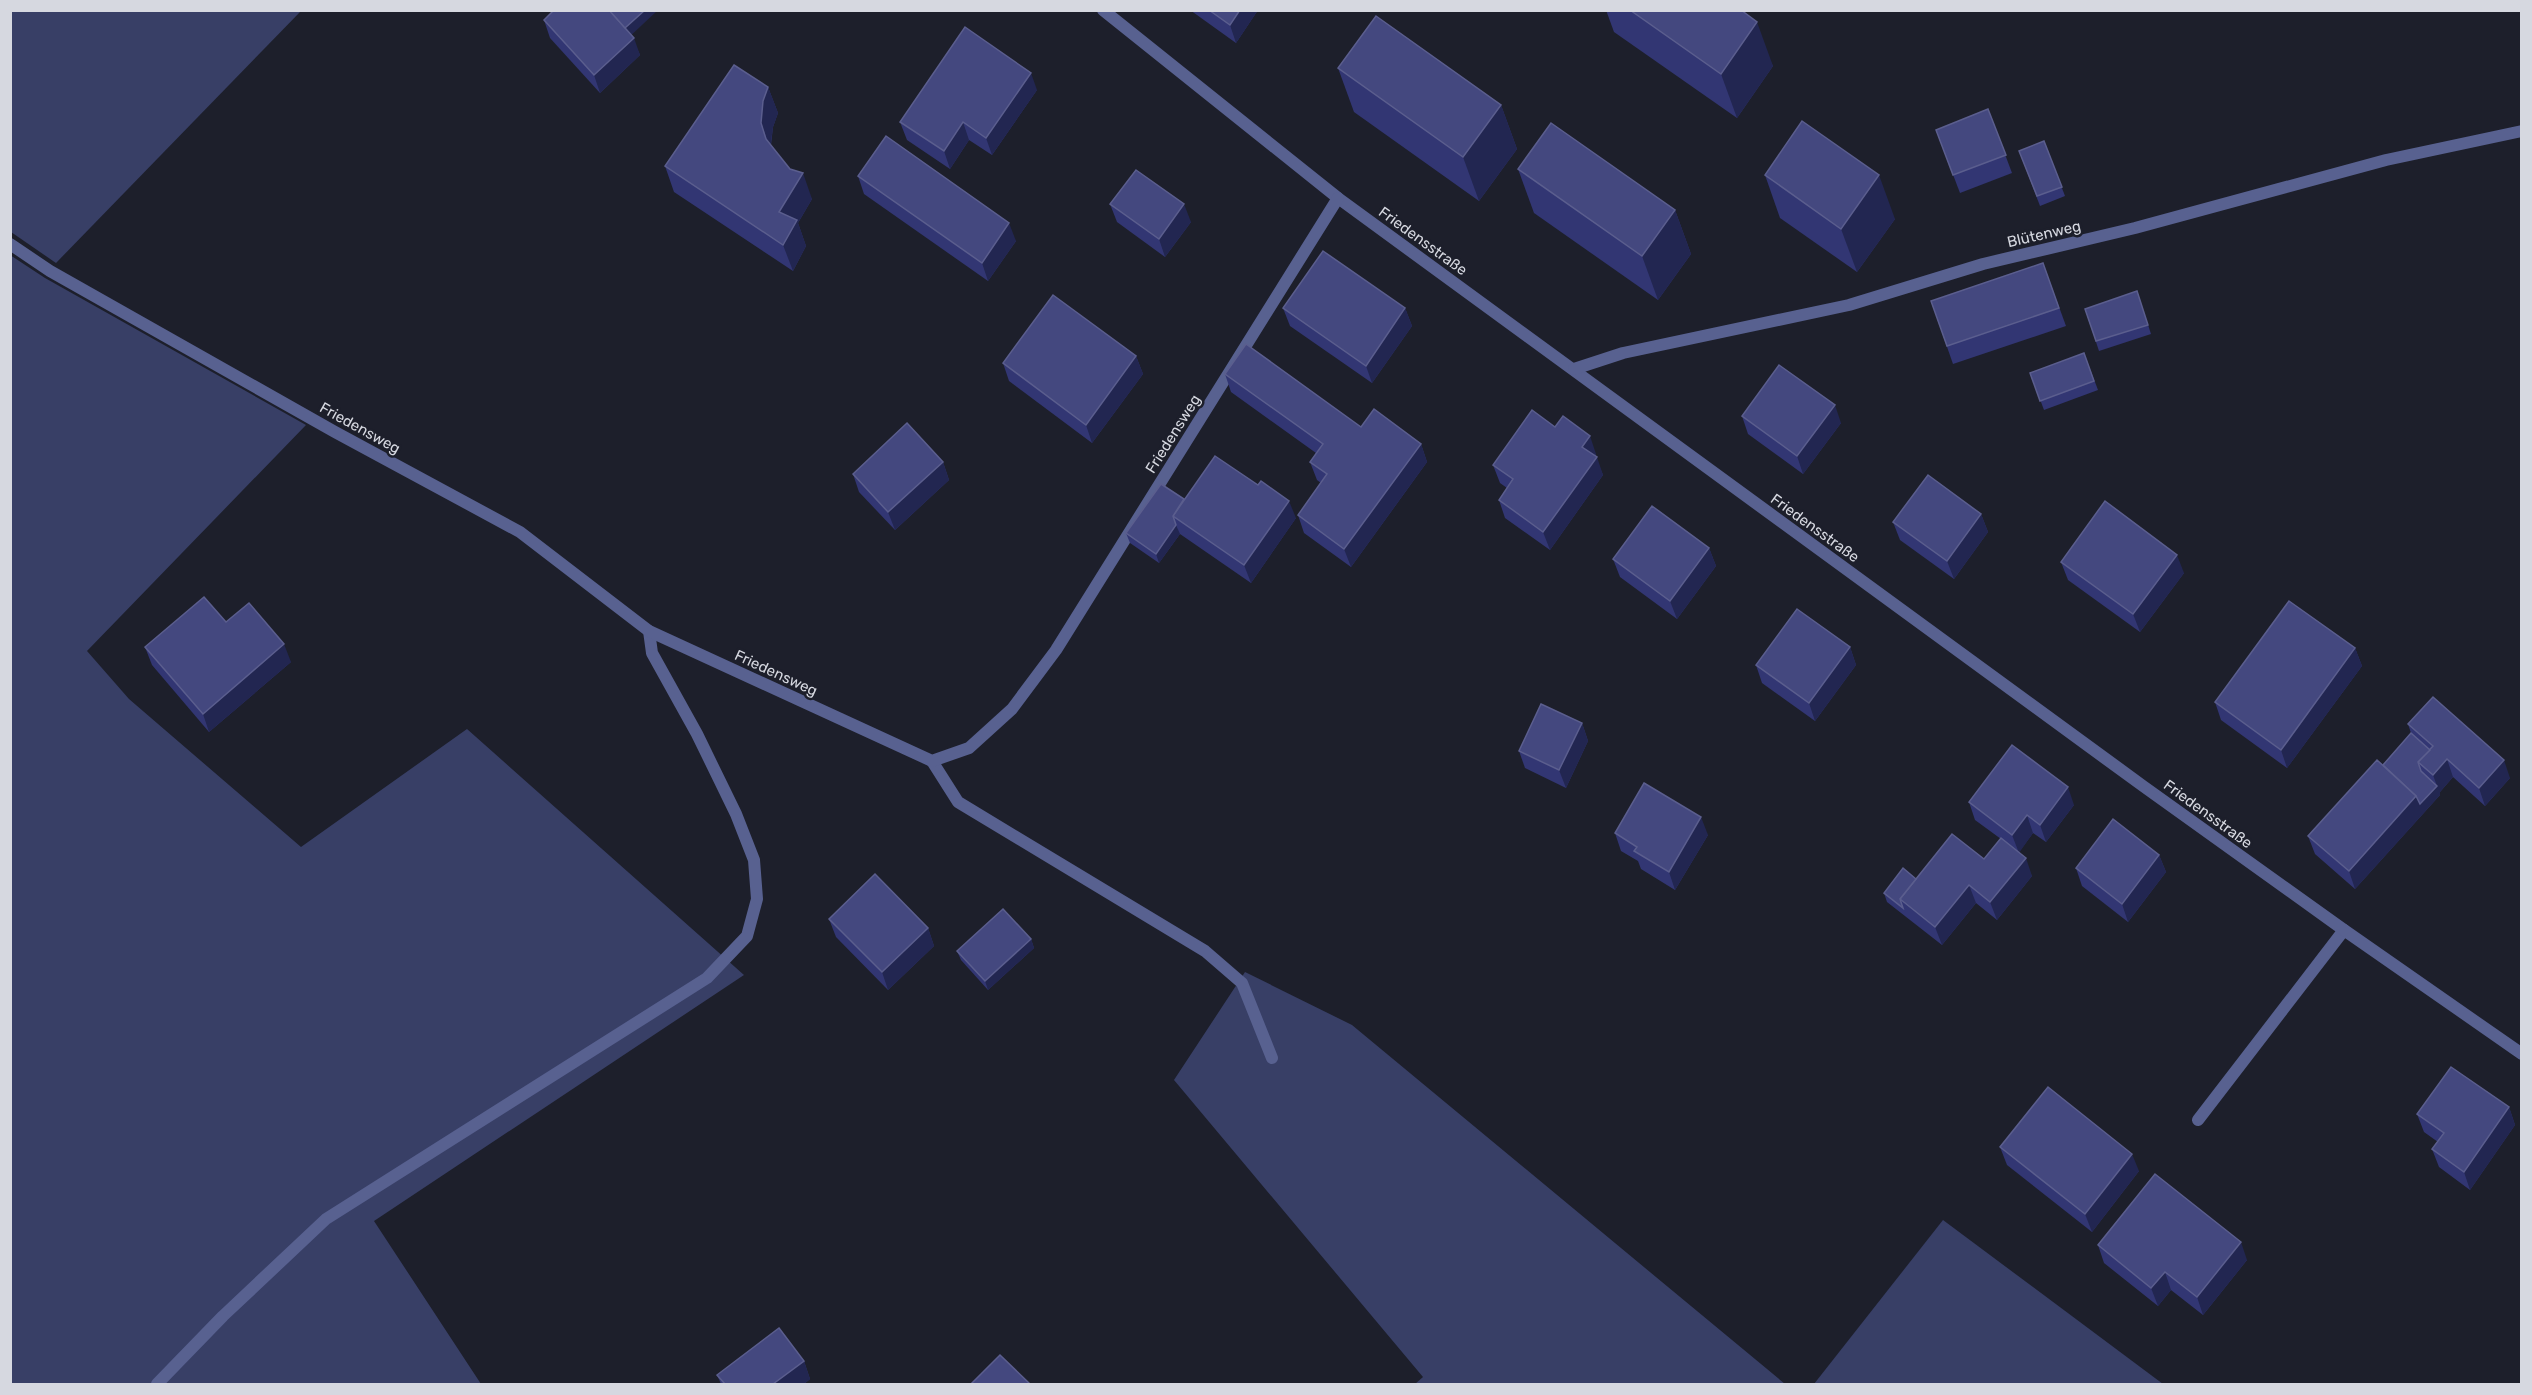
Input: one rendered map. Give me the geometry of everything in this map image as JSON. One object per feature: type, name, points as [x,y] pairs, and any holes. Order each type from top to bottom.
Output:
[{"type":"street","name":"Friedensstraße","points":[[1103,10],[1338,198],[2344,930],[2522,1054]]},
{"type":"street","name":"Blütenweg","points":[[1574,369],[1623,353],[1849,305],[1983,264],[2135,228],[2386,160],[2522,131]]},
{"type":"street","name":"Friedensweg","points":[[10,244],[50,271],[335,432],[520,532],[649,631],[932,761],[969,748],[1012,709],[1056,650],[1338,198]]},
{"type":"street","points":[[157,1384],[223,1316],[326,1219],[707,978],[747,936],[757,899],[754,860],[736,814],[697,734],[652,653],[649,631]]},
{"type":"street","points":[[932,761],[958,802],[1213,957],[1242,984],[1272,1058]]},
{"type":"street","points":[[2198,1120],[2344,930]]},
{"type":"shaded area","points":[[11,10],[301,11],[56,263],[11,232]]},
{"type":"shaded area","points":[[10,255],[45,278],[306,425],[87,651],[129,699],[301,847],[467,729],[744,975],[374,1221],[481,1384],[11,1384]]},
{"type":"shaded area","points":[[1245,972],[1352,1025],[1785,1384],[1415,1384],[1423,1377],[1174,1080]]},
{"type":"shaded area","points":[[1943,1220],[2163,1384],[1814,1384]]},
{"type":"building","points":[[554,10],[609,10],[634,38],[594,75],[544,20]]},
{"type":"building","points":[[609,10],[645,10],[625,28]]},
{"type":"building","points":[[1209,10],[1240,10],[1230,25]]},
{"type":"building","points":[[1630,10],[1741,10],[1757,22],[1721,74]]},
{"type":"building","points":[[1376,16],[1501,105],[1463,157],[1338,68]]},
{"type":"building","points":[[965,27],[1031,73],[986,138],[963,122],[944,151],[900,122]]},
{"type":"building","points":[[734,65],[768,87],[763,101],[761,123],[766,139],[790,169],[803,173],[779,212],[797,220],[783,245],[665,166]]},
{"type":"building","points":[[1988,109],[2006,155],[1953,175],[1936,130]]},
{"type":"building","points":[[1802,121],[1879,175],[1841,229],[1765,175]]},
{"type":"building","points":[[1551,123],[1675,210],[1642,256],[1518,169]]},
{"type":"building","points":[[886,136],[1009,223],[982,263],[858,176]]},
{"type":"building","points":[[2044,141],[2062,187],[2037,196],[2019,151]]},
{"type":"building","points":[[1136,170],[1184,204],[1159,239],[1110,204]]},
{"type":"building","points":[[1323,251],[1405,308],[1366,366],[1283,308]]},
{"type":"building","points":[[2043,263],[2059,308],[1947,346],[1931,301]]},
{"type":"building","points":[[2137,291],[2148,325],[2096,341],[2085,309]]},
{"type":"building","points":[[1053,295],[1136,356],[1086,425],[1003,363]]},
{"type":"building","points":[[1246,344],[1361,427],[1374,409],[1421,444],[1344,549],[1298,515],[1327,474],[1310,462],[1323,444],[1225,374]]},
{"type":"building","points":[[2084,353],[2094,381],[2040,401],[2030,373]]},
{"type":"building","points":[[1779,365],[1835,405],[1797,456],[1742,416]]},
{"type":"building","points":[[1532,410],[1555,427],[1563,416],[1590,436],[1582,447],[1597,457],[1543,532],[1499,500],[1513,479],[1493,465]]},
{"type":"building","points":[[907,423],[943,462],[888,512],[853,474]]},
{"type":"building","points":[[1215,456],[1258,485],[1261,481],[1289,501],[1244,565],[1173,516]]},
{"type":"building","points":[[1928,475],[1981,514],[1947,561],[1893,522]]},
{"type":"building","points":[[1161,484],[1184,499],[1173,516],[1176,525],[1156,554],[1126,533]]},
{"type":"building","points":[[2105,501],[2177,555],[2133,614],[2061,562]]},
{"type":"building","points":[[1652,506],[1709,548],[1670,601],[1613,559]]},
{"type":"building","points":[[204,597],[226,622],[249,603],[284,644],[203,714],[145,647]]},
{"type":"building","points":[[2289,601],[2355,648],[2281,750],[2215,702]]},
{"type":"building","points":[[1797,609],[1850,647],[1809,703],[1756,665]]},
{"type":"building","points":[[2433,697],[2504,760],[2479,788],[2447,759],[2433,775],[2418,762],[2433,746],[2408,724]]},
{"type":"building","points":[[1541,704],[1582,723],[1559,770],[1519,751]]},
{"type":"building","points":[[2411,733],[2430,750],[2418,762],[2421,771],[2437,786],[2420,804],[2416,796],[2383,765]]},
{"type":"building","points":[[2012,745],[2068,787],[2040,825],[2027,815],[2012,835],[1969,802]]},
{"type":"building","points":[[2377,760],[2416,796],[2349,871],[2308,836]]},
{"type":"building","points":[[1644,783],[1701,817],[1669,872],[1634,851],[1637,847],[1615,833]]},
{"type":"building","points":[[2113,819],[2159,855],[2122,904],[2076,868]]},
{"type":"building","points":[[1952,834],[1984,859],[2001,838],[2026,858],[1990,902],[1969,885],[1935,927],[1900,899]]},
{"type":"building","points":[[1903,868],[1916,879],[1900,899],[1903,908],[1884,893]]},
{"type":"building","points":[[875,874],[928,928],[882,972],[829,919]]},
{"type":"building","points":[[1003,909],[1031,939],[985,981],[957,951]]},
{"type":"building","points":[[2451,1067],[2509,1107],[2464,1172],[2432,1149],[2444,1133],[2417,1114]]},
{"type":"building","points":[[2048,1087],[2132,1154],[2085,1214],[2000,1147]]},
{"type":"building","points":[[2155,1174],[2241,1242],[2197,1297],[2165,1272],[2151,1288],[2098,1245]]},
{"type":"building","points":[[779,1328],[804,1361],[773,1384],[725,1384],[717,1375]]},
{"type":"building","points":[[1000,1355],[1030,1384],[971,1384]]}]
